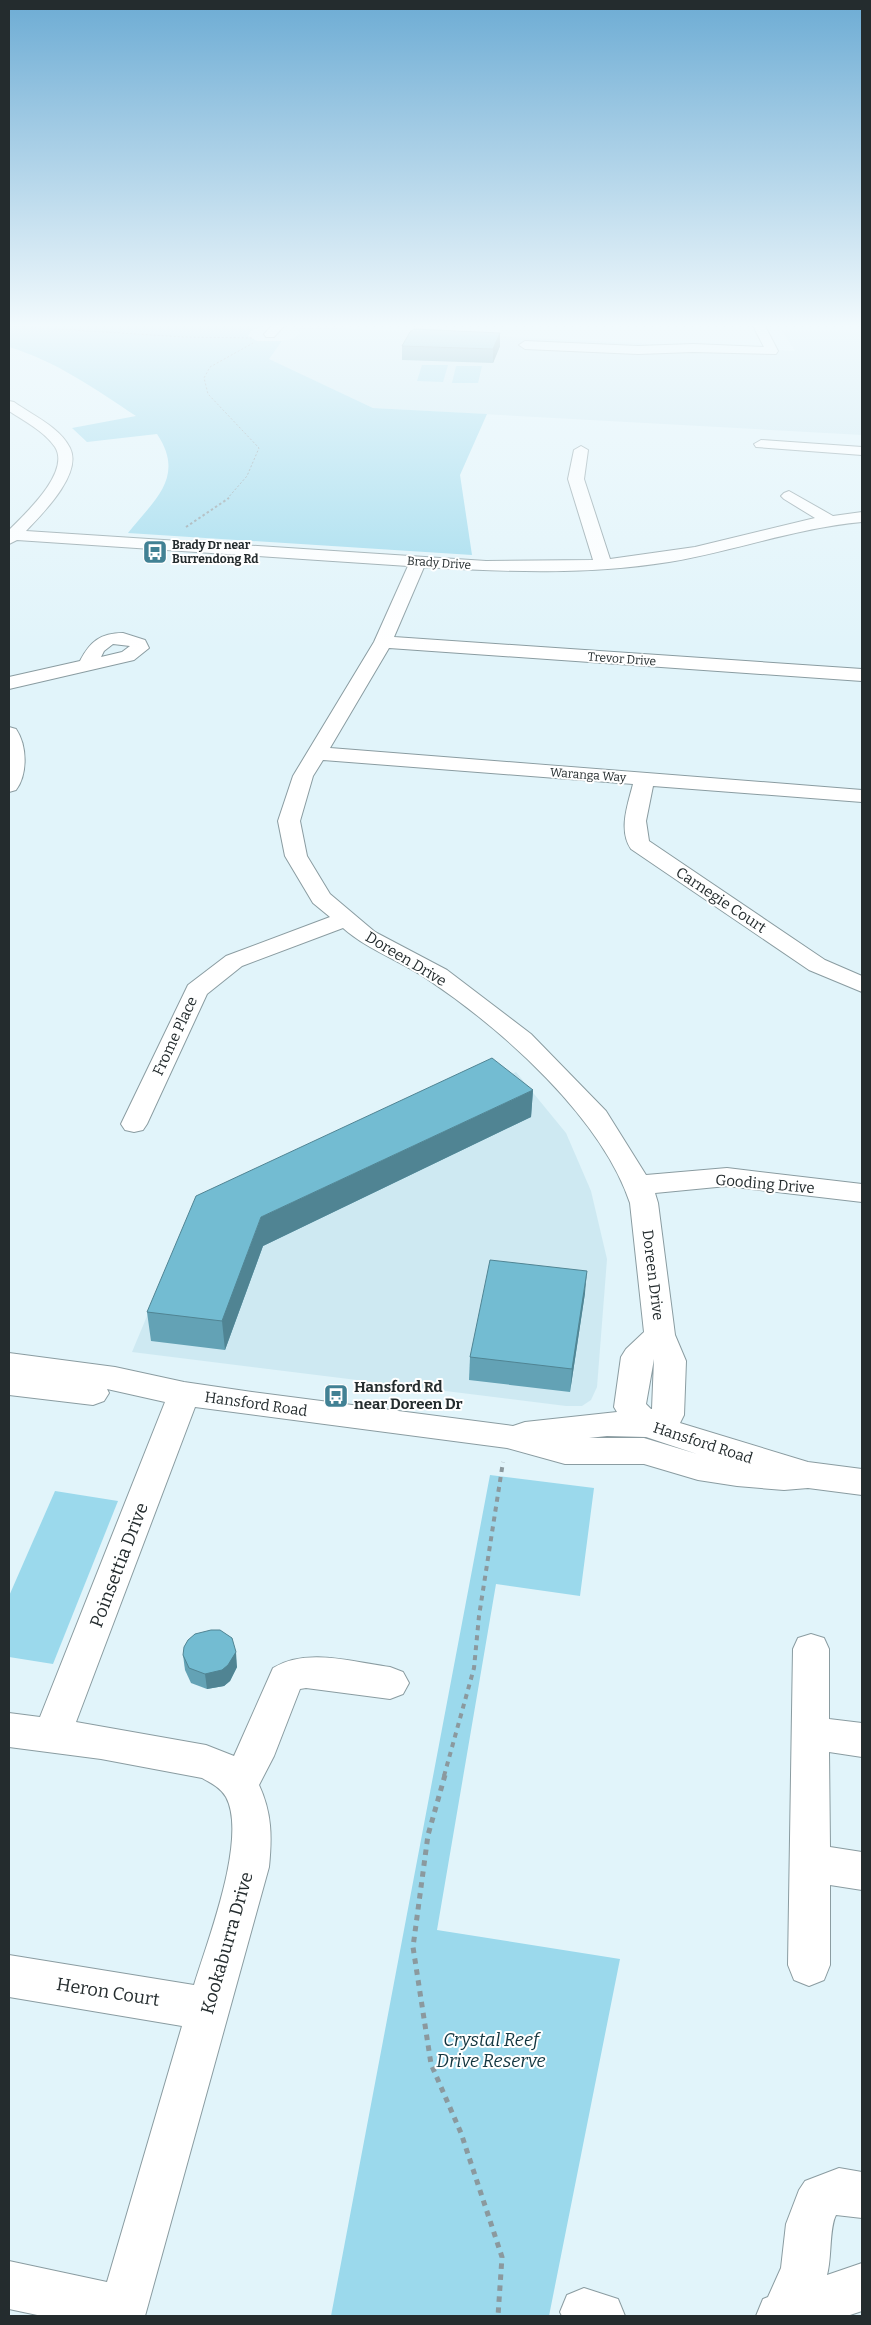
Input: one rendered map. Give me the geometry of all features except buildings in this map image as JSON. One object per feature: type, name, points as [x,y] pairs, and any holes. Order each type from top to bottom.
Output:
[{"type":"street","points":[[11,537],[59,483],[66,466],[64,450],[50,434]]},
{"type":"street","points":[[761,444],[862,451]]},
{"type":"street","points":[[581,450],[576,479],[603,564]]},
{"type":"street","points":[[789,496],[829,520]]},
{"type":"street","name":"Brady Drive","points":[[11,537],[518,567],[603,564],[700,551],[788,528],[829,520],[862,517]]},
{"type":"street","name":"Doreen Drive","points":[[418,561],[382,642],[303,776],[289,821],[296,856],[321,898],[367,937],[438,975],[522,1039],[597,1117],[638,1185],[644,1203],[660,1335],[670,1360],[668,1415],[646,1438]]},
{"type":"street","name":"Trevor Drive","points":[[382,642],[862,675]]},
{"type":"street","points":[[9,683],[86,665]]},
{"type":"street","points":[[9,733],[15,756],[9,786]]},
{"type":"street","name":"Waranga Way","points":[[315,753],[862,796]]},
{"type":"street","name":"Carnegie Court","points":[[644,779],[635,821],[638,844],[817,965],[862,985]]},
{"type":"street","name":"Frome Place","points":[[134,1124],[197,990],[234,961],[346,919]]},
{"type":"street","name":"Gooding Drive","points":[[638,1185],[727,1177],[862,1193]]},
{"type":"street","name":"Hansford Road","points":[[9,1364],[115,1379],[184,1394],[507,1436],[544,1448],[565,1450],[646,1438],[698,1467],[737,1473],[784,1476],[808,1475],[862,1482]]},
{"type":"street","name":"Hansford Road","points":[[9,1383],[110,1395],[184,1394]]},
{"type":"street","name":"Poinsettia Drive","points":[[52,1736],[184,1394]]},
{"type":"street","points":[[809,1965],[811,1650]]},
{"type":"street","points":[[9,1730],[159,1752],[206,1762],[226,1771],[239,1784],[255,1756],[280,1691],[286,1680],[294,1674],[306,1672],[390,1683]]},
{"type":"street","points":[[811,1733],[862,1740]]},
{"type":"street","name":"Kookaburra Drive","points":[[122,2313],[249,1867],[254,1832],[249,1802],[239,1784]]},
{"type":"street","points":[[810,1863],[862,1871]]},
{"type":"street","name":"Heron Court","points":[[9,1976],[208,2009]]},
{"type":"street","points":[[782,2315],[806,2267],[808,2228],[812,2210],[821,2197],[839,2192],[862,2195]]},
{"type":"street","points":[[9,2285],[122,2313]]},
{"type":"street","points":[[782,2315],[862,2287]]},
{"type":"path","points":[[183,529],[231,499],[253,468],[259,448],[246,434]]},
{"type":"path","points":[[498,2316],[502,2256],[461,2133],[430,2064],[413,1947],[428,1836],[474,1668],[479,1616],[507,1436]]},
{"type":"shaded area","points":[[516,1072],[566,1133],[591,1191],[607,1259],[597,1387],[591,1400],[582,1406],[566,1406],[132,1352],[185,1225]]},
{"type":"green space","points":[[79,434],[153,434],[87,442]]},
{"type":"green space","points":[[157,434],[478,434],[460,475],[472,555],[128,533],[156,499],[163,487],[167,476],[168,463],[165,449]]},
{"type":"green space","name":"Crystal Reef Drive Reserve","points":[[490,1475],[594,1488],[580,1596],[496,1584],[437,1930],[620,1959],[549,2316],[331,2316]]},
{"type":"green space","points":[[55,1491],[118,1501],[53,1664],[9,1657],[9,1596]]},
{"type":"place","name":"Brady Dr near Burrendong Rd","points":[[155,552]]},
{"type":"place","name":"Hansford Rd near Doreen Dr","points":[[336,1396]]}]
